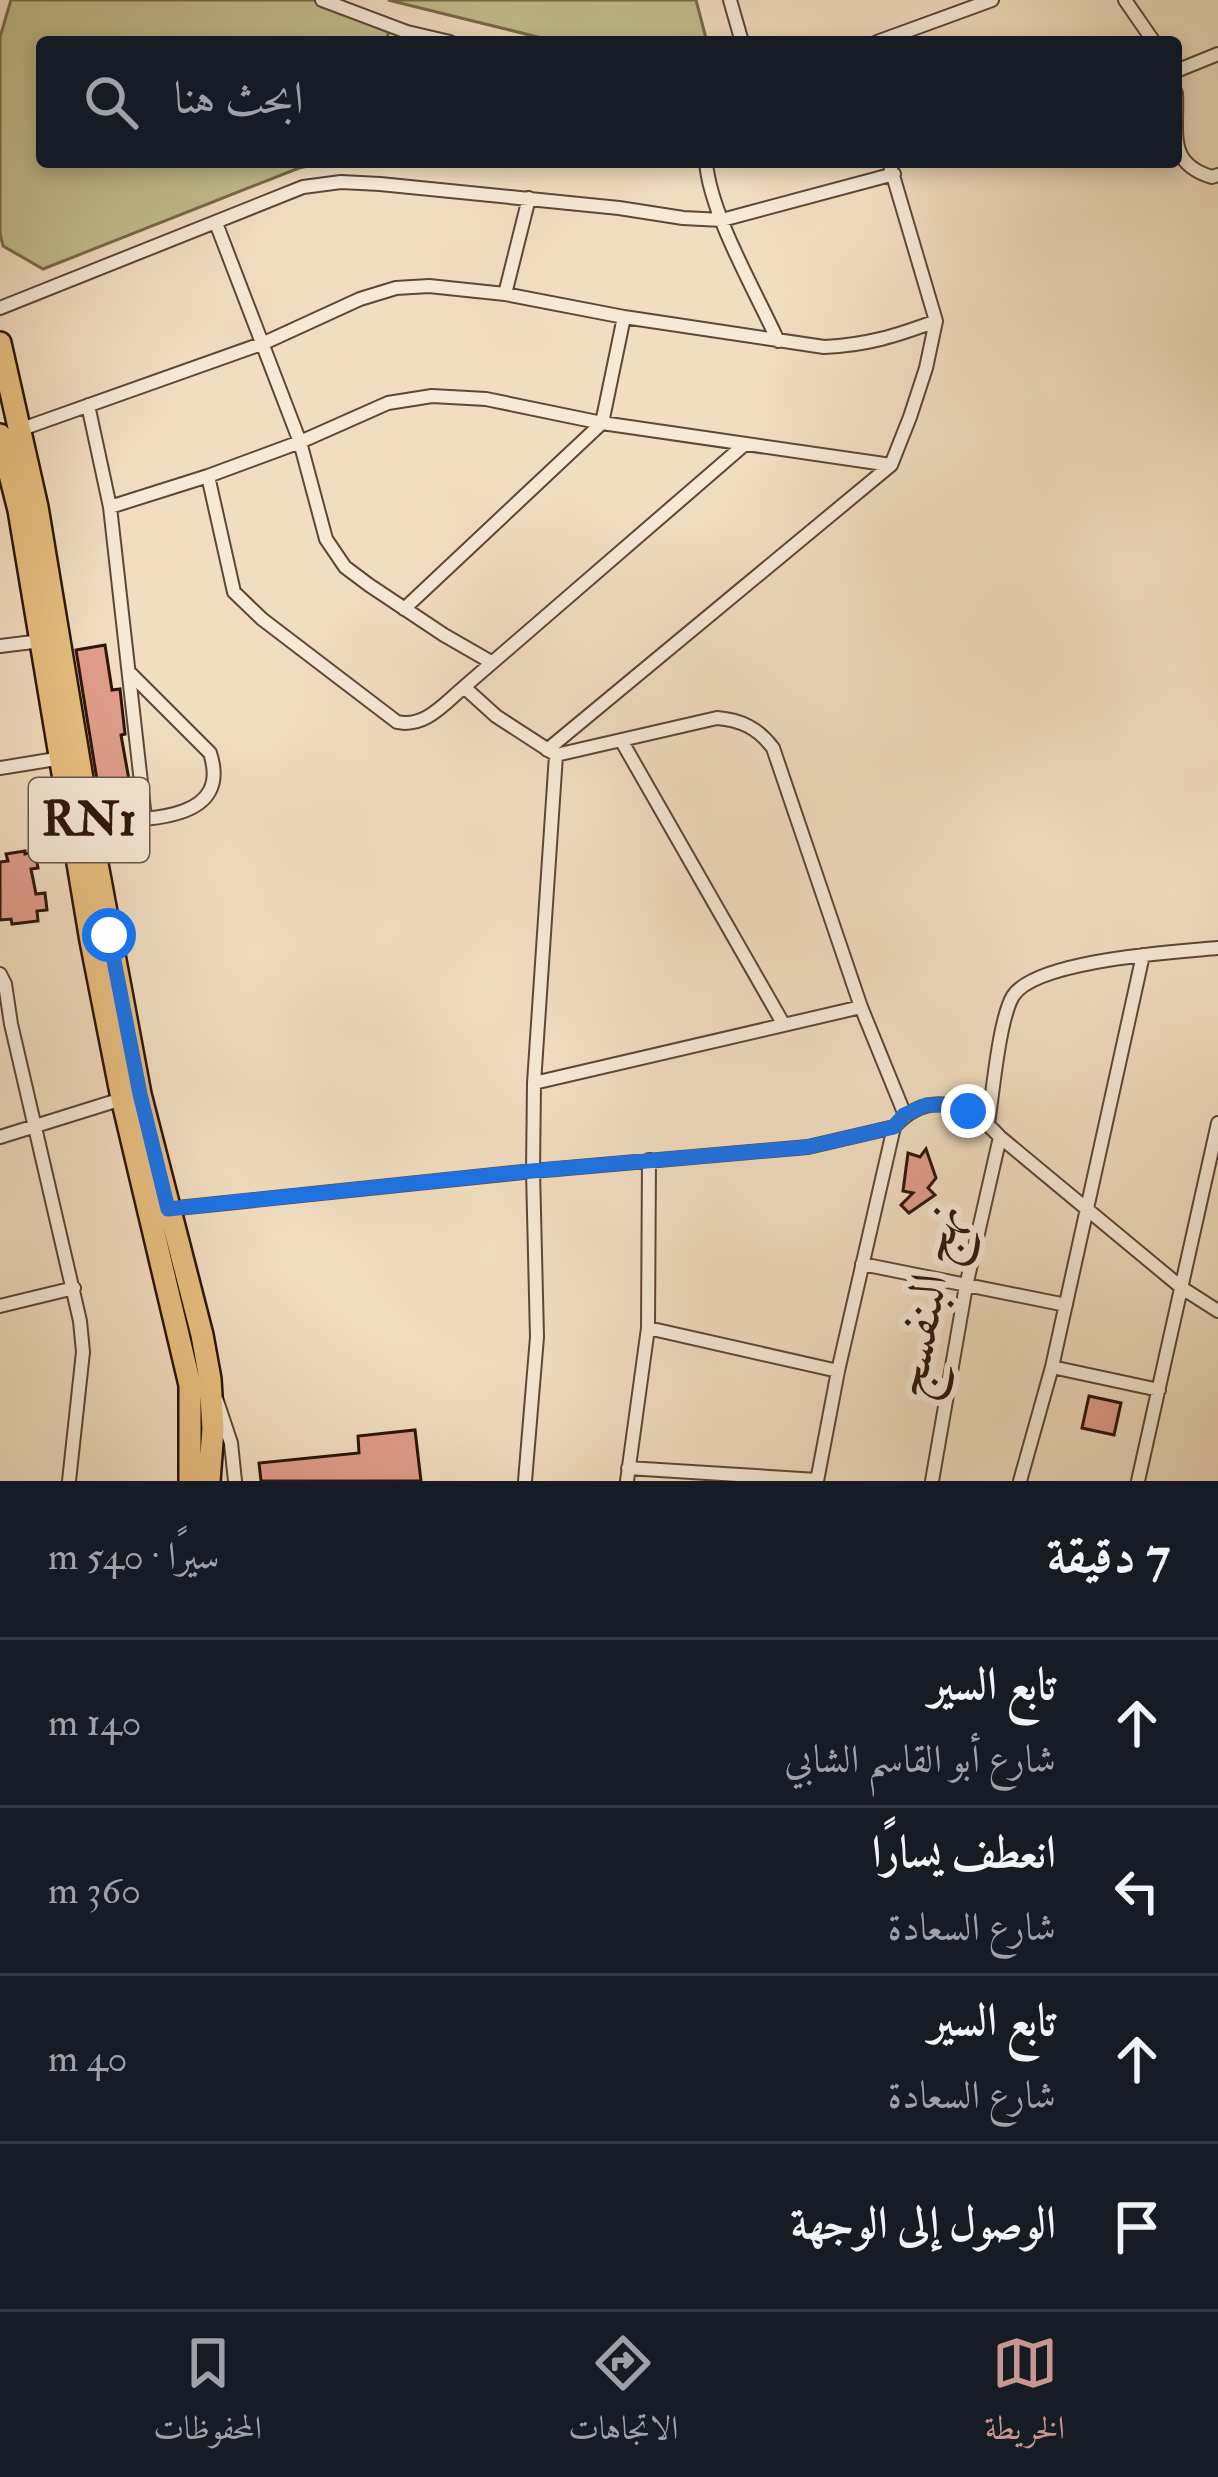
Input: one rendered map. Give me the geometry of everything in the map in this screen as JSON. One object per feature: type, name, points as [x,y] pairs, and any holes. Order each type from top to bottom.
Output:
[{"type":"main road","name":"RN1","points":[[0,343],[6,433],[91,941],[158,1210],[190,1385],[190,1481]]},
{"type":"main road","name":"RN1","points":[[6,433],[37,507],[131,1096]]},
{"type":"main road","name":"RN1","points":[[158,1210],[202,1335],[213,1429],[209,1481]]},
{"type":"street","points":[[322,0],[424,36]]},
{"type":"street","points":[[730,0],[740,36]]},
{"type":"street","points":[[893,36],[992,0]]},
{"type":"street","points":[[1125,0],[1150,36]]},
{"type":"street","points":[[1182,68],[1218,54]]},
{"type":"street","points":[[1182,158],[1194,172],[1218,175]]},
{"type":"street","points":[[708,168],[722,220],[778,341]]},
{"type":"street","points":[[0,308],[303,187],[341,182],[722,220],[892,168],[936,321],[926,368],[891,465],[552,753],[532,1171],[537,1337],[525,1481]]},
{"type":"street","points":[[505,294],[529,198]]},
{"type":"street","points":[[216,223],[300,442],[326,539],[345,567],[491,662]]},
{"type":"street","points":[[6,433],[264,344],[360,299],[396,288],[430,286],[505,294],[824,346],[889,339],[936,321]]},
{"type":"street","points":[[404,609],[602,423],[624,316]]},
{"type":"street","points":[[110,508],[300,442],[388,403],[433,396],[486,399],[602,423],[891,465]]},
{"type":"street","points":[[88,405],[110,508],[146,818]]},
{"type":"street","points":[[208,476],[234,592],[262,619],[397,722],[410,725],[464,687],[744,445]]},
{"type":"street","points":[[0,646],[41,641]]},
{"type":"street","points":[[89,821],[184,812],[203,802],[212,787],[215,769],[210,753],[130,673]]},
{"type":"street","points":[[464,687],[496,716],[552,753],[717,718],[732,719],[763,734],[773,748],[861,1007],[904,1115]]},
{"type":"street","points":[[620,740],[784,1024]]},
{"type":"street","points":[[0,768],[62,758]]},
{"type":"street","points":[[988,1124],[1006,1013],[1015,993],[1032,979],[1143,956],[1218,948]]},
{"type":"street","points":[[1021,1481],[1052,1366],[1143,956]]},
{"type":"street","points":[[0,974],[74,1288],[83,1352],[69,1481]]},
{"type":"street","points":[[535,1083],[861,1007]]},
{"type":"street","points":[[0,1137],[131,1096]]},
{"type":"street","points":[[649,1160],[648,1328],[627,1475],[817,1481],[894,1127],[904,1115],[926,1105],[949,1105],[988,1124],[1182,1288],[1218,1311]]},
{"type":"street","points":[[1142,1478],[1218,1123]]},
{"type":"street","points":[[158,1210],[808,1147],[894,1127]]},
{"type":"street","name":"نهج البنفسج","points":[[932,1481],[966,1286],[1000,1137]]},
{"type":"street","points":[[862,1264],[1066,1305]]},
{"type":"street","points":[[0,1306],[74,1288]]},
{"type":"street","points":[[648,1328],[838,1371]]},
{"type":"street","points":[[1052,1366],[1159,1390]]},
{"type":"street","points":[[210,1379],[231,1443],[236,1481]]},
{"type":"shaded area","points":[[11,0],[321,0],[390,27],[388,36],[36,36],[36,168],[299,168],[43,269],[3,246],[0,233],[0,37]]},
{"type":"shaded area","points":[[388,0],[696,0],[705,36],[534,36]]},
{"type":"building","points":[[105,645],[112,690],[120,689],[125,734],[121,735],[131,791],[110,793],[98,786],[76,650]]},
{"type":"building","points":[[35,852],[38,868],[31,869],[36,894],[45,893],[47,910],[37,911],[38,921],[12,924],[11,919],[0,920],[0,862],[8,861],[6,854]]},
{"type":"building","points":[[926,1149],[936,1178],[928,1188],[935,1195],[909,1213],[901,1205],[913,1193],[903,1191],[908,1153],[920,1157]]},
{"type":"building","points":[[1089,1396],[1121,1403],[1114,1435],[1082,1428]]},
{"type":"building","points":[[415,1430],[421,1481],[261,1481],[259,1463],[359,1453],[358,1436]]},
{"type":"route","points":[[109,935],[168,1209],[808,1147],[894,1127],[904,1115],[926,1105],[968,1111]]}]
